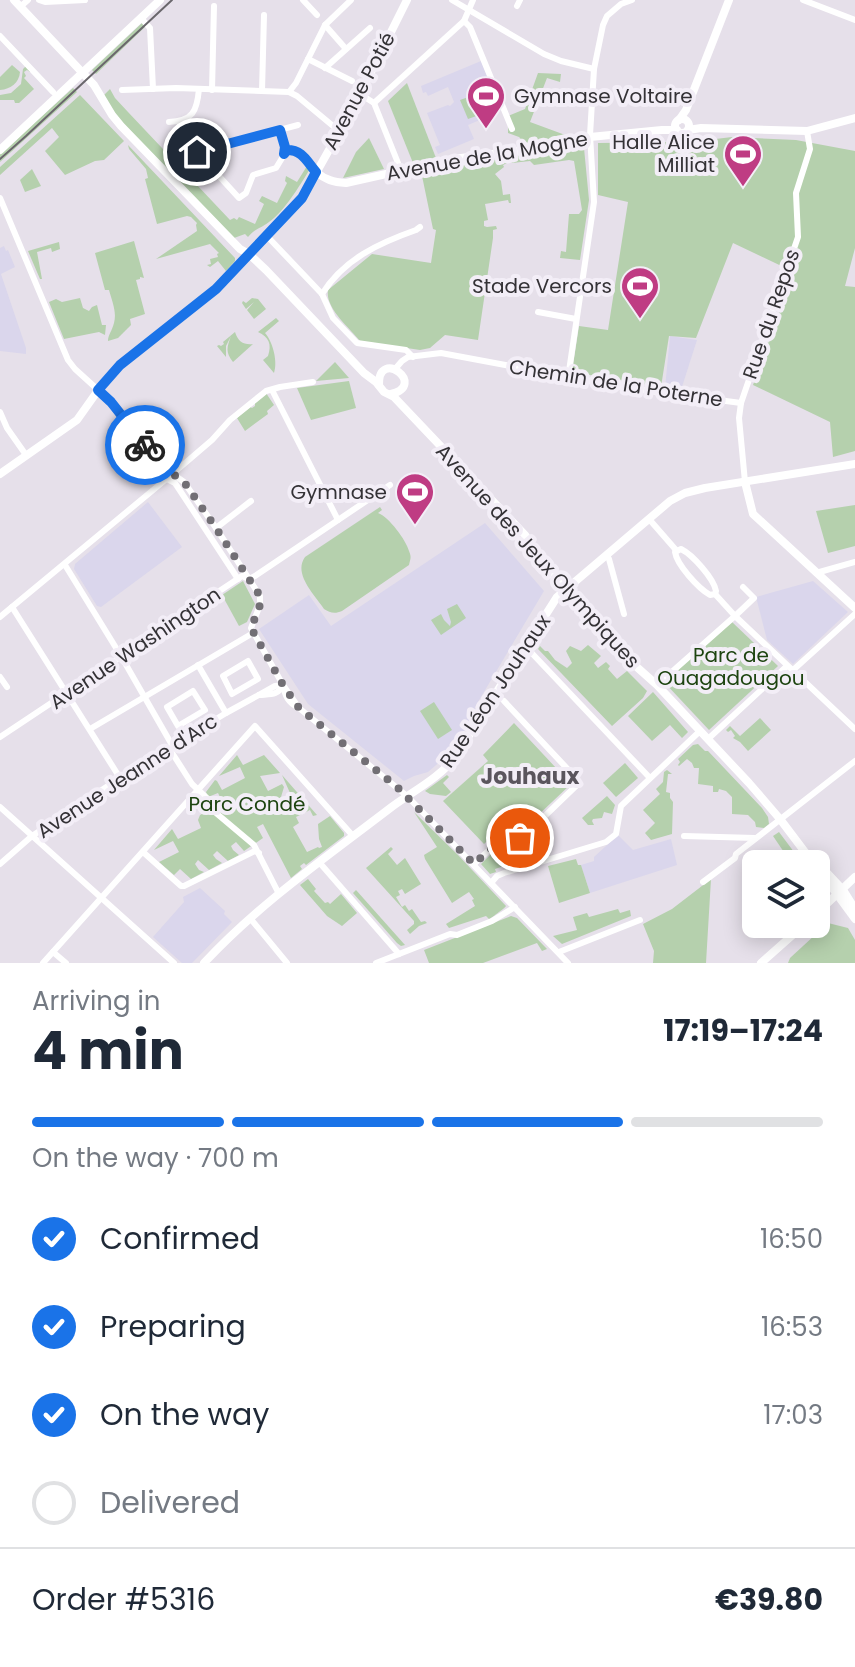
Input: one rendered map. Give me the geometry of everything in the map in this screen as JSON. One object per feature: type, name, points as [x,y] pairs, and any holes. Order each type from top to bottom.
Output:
[{"type":"main road","name":"Avenue Potié","points":[[0,474],[77,420],[120,365],[216,289],[302,198],[360,94],[407,0]]},
{"type":"main road","points":[[729,0],[683,124],[701,128],[807,131],[855,118]]},
{"type":"main road","points":[[21,2],[100,92],[121,126],[240,249],[249,254],[384,392],[391,394],[401,389]]},
{"type":"main road","points":[[0,150],[83,74],[154,2]]},
{"type":"main road","name":"Avenue de la Mogne","points":[[316,172],[333,182],[346,183],[453,159],[590,137],[662,130],[683,124]]},
{"type":"main road","points":[[379,385],[380,375],[386,369],[398,371],[404,382],[401,389],[403,407]]},
{"type":"main road","points":[[367,376],[380,375]]},
{"type":"main road","name":"Avenue des Jeux Olympiques","points":[[391,394],[525,535],[546,567],[630,661],[708,739],[840,892]]},
{"type":"main road","name":"Rue Léon Jouhaux","points":[[204,963],[279,894],[451,763],[557,597],[670,501],[685,493],[855,464]]},
{"type":"main road","points":[[745,482],[753,514],[855,608]]},
{"type":"main road","points":[[830,901],[855,877]]},
{"type":"main road","name":"Avenue des Jeux Olympiques","points":[[830,881],[840,892]]},
{"type":"main road","points":[[840,892],[855,884]]},
{"type":"main road","points":[[840,892],[855,909]]},
{"type":"main road","points":[[840,892],[855,919]]},
{"type":"main road","points":[[761,963],[789,938]]},
{"type":"street","points":[[39,0],[85,0]]},
{"type":"street","points":[[303,0],[317,15]]},
{"type":"street","points":[[289,92],[325,25],[351,0]]},
{"type":"street","points":[[452,0],[545,55],[594,69]]},
{"type":"street","points":[[374,103],[464,21],[473,0]]},
{"type":"street","points":[[568,378],[594,202],[590,137],[594,69],[607,16],[621,4],[632,0]]},
{"type":"street","points":[[803,0],[855,20]]},
{"type":"street","points":[[212,90],[214,6]]},
{"type":"street","points":[[262,91],[264,15]]},
{"type":"street","points":[[141,18],[150,28],[153,89]]},
{"type":"street","points":[[464,21],[472,31],[512,129]]},
{"type":"street","points":[[325,25],[346,49]]},
{"type":"street","points":[[325,68],[370,28]]},
{"type":"street","points":[[0,36],[53,92]]},
{"type":"street","points":[[308,59],[352,81]]},
{"type":"street","points":[[122,90],[176,88],[289,92],[339,131]]},
{"type":"street","points":[[169,122],[186,119],[193,113],[198,106],[199,89]]},
{"type":"street","points":[[360,94],[374,103],[398,163]]},
{"type":"street","points":[[182,161],[197,152],[298,125]]},
{"type":"street","points":[[280,130],[284,154]]},
{"type":"street","name":"Rue du Repos","points":[[741,403],[798,237],[796,193],[810,149],[807,131]]},
{"type":"street","points":[[197,152],[239,198],[246,193],[253,175],[276,168],[287,150],[303,155],[316,172]]},
{"type":"street","points":[[0,198],[68,360],[111,402],[163,467],[184,482],[216,528],[260,596],[261,601],[251,624],[253,633],[299,708]]},
{"type":"street","points":[[322,294],[337,274],[366,251],[420,227]]},
{"type":"street","name":"Chemin de la Poterne","points":[[266,235],[322,294],[333,318],[357,343],[406,350],[413,357],[441,353],[568,378],[741,403],[739,418],[745,482]]},
{"type":"street","points":[[538,312],[576,319]]},
{"type":"street","points":[[398,371],[413,357]]},
{"type":"street","points":[[0,617],[173,474],[266,391],[313,382]]},
{"type":"street","points":[[272,390],[338,520]]},
{"type":"street","points":[[0,412],[26,455]]},
{"type":"street","points":[[167,479],[175,483],[238,579]]},
{"type":"street","points":[[249,579],[390,485]]},
{"type":"street","points":[[216,528],[251,501]]},
{"type":"street","points":[[649,519],[676,550]]},
{"type":"street","points":[[676,550],[677,561],[699,586],[710,595],[715,594]]},
{"type":"street","points":[[676,550],[689,553],[714,583],[715,594],[735,616],[855,729]]},
{"type":"street","points":[[607,556],[624,614]]},
{"type":"street","points":[[816,573],[855,562]]},
{"type":"street","points":[[65,565],[197,790],[216,813],[254,845],[279,894]]},
{"type":"street","name":"Avenue Washington","points":[[1,735],[242,576],[249,579]]},
{"type":"street","points":[[657,685],[754,598],[743,587]]},
{"type":"street","points":[[12,607],[120,778]]},
{"type":"street","points":[[708,739],[855,614]]},
{"type":"street","points":[[90,729],[253,633]]},
{"type":"street","points":[[526,647],[650,778]]},
{"type":"street","points":[[248,661],[258,679],[246,686],[232,694],[223,676],[248,661]]},
{"type":"street","points":[[198,665],[226,713]]},
{"type":"street","points":[[0,677],[7,687]]},
{"type":"street","points":[[272,695],[283,685]]},
{"type":"street","points":[[283,685],[290,703]]},
{"type":"street","name":"Avenue Jeanne d'Arc","points":[[0,864],[32,836],[120,778],[226,713],[275,686],[283,685]]},
{"type":"street","points":[[246,686],[256,696]]},
{"type":"street","points":[[193,691],[205,710],[178,726],[167,707],[193,691]]},
{"type":"street","points":[[272,695],[299,708],[407,796],[568,963]]},
{"type":"street","name":"Avenue Jeanne d'Arc","points":[[256,696],[272,695]]},
{"type":"street","points":[[474,864],[510,831],[517,837],[523,837],[578,784],[576,778],[504,701]]},
{"type":"street","points":[[43,963],[255,726],[353,836]]},
{"type":"street","points":[[491,883],[504,873],[603,843],[616,834],[621,806],[700,731]]},
{"type":"street","points":[[703,882],[855,761]]},
{"type":"street","points":[[0,807],[174,963]]},
{"type":"street","points":[[684,836],[755,838]]},
{"type":"street","points":[[143,852],[184,886],[258,852]]},
{"type":"street","points":[[319,862],[399,954]]},
{"type":"street","points":[[376,963],[492,921],[515,907]]},
{"type":"street","points":[[250,918],[287,963]]},
{"type":"street","points":[[559,952],[640,920]]},
{"type":"street","points":[[53,952],[66,963]]},
{"type":"shaded area","points":[[481,61],[501,110],[468,125],[474,139],[438,154],[435,147],[440,145],[427,113],[454,102],[448,87],[428,96],[421,86]]},
{"type":"shaded area","points":[[4,246],[15,267],[1,274],[26,354],[0,351],[0,248]]},
{"type":"shaded area","points":[[670,336],[697,340],[681,390],[665,388]]},
{"type":"shaded area","points":[[148,502],[182,547],[101,607],[97,606],[74,569],[75,564]]},
{"type":"shaded area","points":[[485,523],[544,591],[453,749],[428,772],[404,781],[308,704],[259,629],[309,595],[331,626]]},
{"type":"shaded area","points":[[813,581],[848,612],[793,664],[767,640],[756,597]]},
{"type":"shaded area","points":[[618,835],[633,850],[671,839],[677,865],[590,893],[581,865],[594,861],[594,857]]},
{"type":"shaded area","points":[[200,888],[225,911],[224,914],[232,922],[192,963],[182,963],[153,937],[184,902],[183,897]]},
{"type":"green space","points":[[143,22],[146,26],[96,74],[92,70]]},
{"type":"green space","points":[[12,65],[20,72],[18,79],[11,87],[0,90],[0,77]]},
{"type":"green space","points":[[26,66],[31,71],[24,72],[24,78],[34,89],[19,103],[0,100],[0,95],[11,93],[21,84],[23,69]]},
{"type":"green space","points":[[538,73],[561,74],[560,82],[547,78],[530,122],[568,136],[530,143],[508,133],[508,116],[525,109]]},
{"type":"green space","points":[[407,83],[436,158],[413,163],[388,101]]},
{"type":"green space","points":[[486,86],[495,107],[483,112],[474,91]]},
{"type":"green space","points":[[73,88],[77,92],[0,162],[0,154]]},
{"type":"green space","points":[[110,89],[230,220],[239,217],[255,224],[264,204],[259,201],[262,196],[277,203],[287,183],[286,176],[297,182],[307,166],[310,169],[275,218],[248,237],[245,234],[234,238],[116,116],[104,95]]},
{"type":"green space","points":[[80,95],[124,141],[104,160],[65,175],[45,151],[59,137],[52,128],[0,175],[0,167]]},
{"type":"green space","points":[[474,95],[482,114],[468,119],[460,100]]},
{"type":"green space","points":[[732,137],[796,140],[855,151],[855,248],[845,286],[855,287],[855,451],[833,457],[830,422],[753,385],[794,272],[733,243],[696,338],[669,336],[661,387],[572,372],[579,326],[608,330],[628,202],[598,195],[598,143],[691,142]]},
{"type":"green space","points":[[369,138],[384,169],[343,178],[356,152]]},
{"type":"green space","points":[[128,145],[235,258],[226,271],[218,261],[210,267],[207,265],[219,253],[210,244],[156,259],[197,231],[197,223],[187,216],[157,224],[145,179],[148,178],[146,169]]},
{"type":"green space","points":[[582,146],[589,200],[580,260],[560,258],[561,251],[566,252],[569,214],[579,214],[582,210],[574,161],[534,165],[530,161],[511,161],[495,174],[501,181],[503,195],[510,194],[511,203],[508,200],[485,204],[488,220],[484,221],[484,226],[496,226],[497,229],[493,230],[478,340],[445,335],[430,348],[420,350],[360,341],[330,304],[328,290],[372,254],[431,263],[436,230],[433,229],[421,171]]},
{"type":"green space","points":[[32,169],[41,186],[25,192],[20,180]]},
{"type":"green space","points":[[134,241],[144,278],[136,280],[145,314],[130,319],[131,325],[118,338],[108,341],[115,311],[109,290],[105,290],[95,253]]},
{"type":"green space","points":[[59,242],[60,249],[37,252],[40,279],[28,251]]},
{"type":"green space","points":[[80,298],[83,308],[89,311],[97,305],[102,325],[106,325],[105,335],[99,332],[64,339],[49,302]]},
{"type":"green space","points":[[252,298],[258,299],[266,309],[254,319],[247,310],[254,302],[246,309],[242,303]]},
{"type":"green space","points":[[276,318],[279,321],[265,333],[270,342],[274,352],[274,373],[263,360],[268,356],[269,341],[258,332]]},
{"type":"green space","points":[[235,332],[242,342],[253,344],[233,362],[228,349],[231,336],[226,346],[226,357],[217,346],[224,344],[223,342]]},
{"type":"green space","points":[[335,362],[349,378],[316,381]]},
{"type":"green space","points":[[349,381],[356,408],[311,420],[297,388]]},
{"type":"green space","points":[[266,393],[274,405],[267,411],[268,414],[245,431],[237,418],[255,406]]},
{"type":"green space","points":[[855,505],[855,546],[828,553],[816,511]]},
{"type":"green space","points":[[380,507],[382,510],[378,513],[392,524],[407,546],[411,557],[409,565],[342,611],[335,613],[324,609],[303,577],[305,557]]},
{"type":"green space","points":[[243,581],[255,604],[247,622],[239,626],[222,595]]},
{"type":"green space","points":[[457,604],[466,618],[441,635],[431,620],[441,614],[450,626],[447,609]]},
{"type":"green space","name":"Parc de Ouagadougou","points":[[732,622],[778,666],[709,730],[664,682]]},
{"type":"green space","points":[[588,645],[601,656],[594,663],[598,668],[606,662],[617,679],[627,671],[647,691],[612,726],[538,649],[540,646],[548,651],[567,668],[572,663],[566,651],[570,646],[581,651]]},
{"type":"green space","points":[[653,692],[688,732],[682,738],[670,725],[652,741],[628,716]]},
{"type":"green space","points":[[434,702],[452,730],[438,739],[420,711]]},
{"type":"green space","points":[[760,718],[771,730],[748,751],[733,738],[735,736],[731,730],[726,730],[730,726],[740,736]]},
{"type":"green space","points":[[514,723],[571,784],[533,820],[521,808],[484,844],[443,801],[488,761],[483,755]]},
{"type":"green space","points":[[698,744],[762,808],[769,824],[764,828],[756,827],[748,815],[732,814],[732,797],[726,791],[719,789],[713,792],[713,786],[698,784],[699,768],[694,768],[687,759],[678,765],[678,759]]},
{"type":"green space","name":"Parc Condé","points":[[237,755],[243,765],[264,755],[280,773],[260,776],[268,791],[282,784],[284,787],[276,801],[280,809],[294,802],[282,775],[317,815],[313,816],[310,810],[296,817],[299,823],[293,827],[307,852],[322,847],[318,824],[330,816],[344,836],[306,865],[300,866],[302,869],[291,878],[263,824],[257,827],[263,838],[244,851],[236,842],[231,846],[239,855],[228,861],[217,851],[213,855],[222,863],[209,870],[198,860],[195,864],[204,872],[191,879],[180,869],[174,875],[159,862],[179,852],[173,841],[154,850],[172,829],[178,839],[201,828],[200,815],[223,803],[218,793],[208,797],[206,792],[215,780],[222,790],[245,778],[240,767],[219,776]]},
{"type":"green space","points":[[625,763],[638,778],[616,797],[603,783]]},
{"type":"green space","points":[[667,770],[672,774],[668,774],[666,792],[670,793],[673,802],[672,834],[651,840],[645,833],[655,823],[643,810],[660,794],[656,789],[663,782]]},
{"type":"green space","points":[[447,775],[449,777],[443,783],[451,792],[446,796],[425,791]]},
{"type":"green space","points":[[607,796],[615,805],[612,814],[604,812],[602,818],[593,819],[594,825],[588,825],[582,818]]},
{"type":"green space","points":[[414,812],[505,907],[489,919],[486,916],[449,928],[446,924],[475,906],[474,899],[469,892],[452,903],[425,859],[424,855],[437,847]]},
{"type":"green space","points":[[779,832],[792,850],[782,850],[773,836]]},
{"type":"green space","points":[[527,838],[533,845],[528,850],[532,854],[536,847],[543,854],[512,864],[522,854],[510,841],[520,842]]},
{"type":"green space","points":[[391,847],[393,849],[388,854],[397,865],[405,858],[421,884],[405,894],[402,889],[398,891],[400,895],[396,897],[402,907],[405,905],[409,911],[412,909],[421,922],[427,923],[410,934],[407,930],[414,921],[366,868]]},
{"type":"green space","points":[[493,852],[498,861],[500,859],[507,865],[490,874],[481,864]]},
{"type":"green space","points":[[576,859],[590,893],[559,903],[548,866]]},
{"type":"green space","points":[[308,879],[325,903],[330,904],[341,894],[357,913],[342,926],[327,916],[300,885]]},
{"type":"green space","points":[[711,879],[706,963],[653,963],[654,951],[643,924],[672,909]]},
{"type":"green space","points":[[356,890],[405,945],[397,943],[353,893]]},
{"type":"green space","points":[[618,909],[620,913],[630,910],[631,916],[562,944],[553,936],[577,930],[573,917],[587,913],[589,917]]},
{"type":"green space","points":[[511,916],[517,918],[547,949],[542,951],[537,943],[483,963],[429,963],[424,950]]},
{"type":"green space","points":[[830,924],[848,928],[855,940],[855,963],[788,963],[812,938],[830,938]]},
{"type":"tram line","points":[[0,159],[172,0]]},
{"type":"way so far","points":[[145,445],[163,467],[184,482],[260,596],[260,605],[251,628],[299,708],[397,787],[474,864],[510,831],[520,838]]},
{"type":"place","name":"Gymnase Voltaire","points":[[486,130]]},
{"type":"place","name":"Halle Alice Milliat","points":[[743,188]]},
{"type":"place","name":"Stade Vercors","points":[[640,320]]},
{"type":"place","name":"Gymnase","points":[[415,526]]},
{"type":"district","name":"Jouhaux","points":[[530,776]]},
{"type":"route","points":[[145,445],[98,390],[120,365],[216,289],[302,198],[316,172],[303,155],[292,150],[284,154],[280,130],[197,152]]}]
